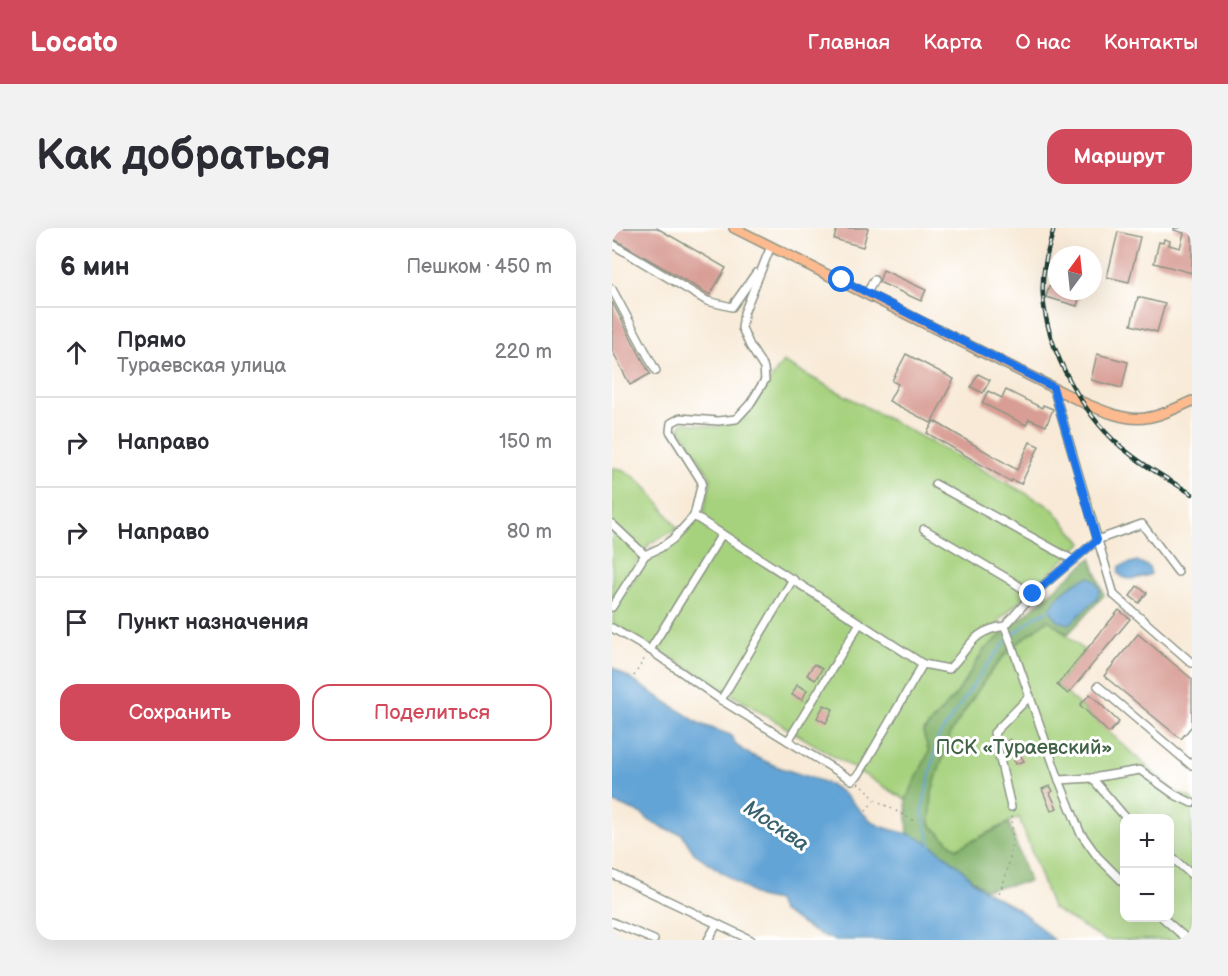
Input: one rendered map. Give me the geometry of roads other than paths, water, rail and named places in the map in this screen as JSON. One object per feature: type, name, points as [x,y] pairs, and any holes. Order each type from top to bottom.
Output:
[{"type":"main road","points":[[734,228],[1053,387],[1117,416],[1133,419],[1165,414],[1192,401]]},
{"type":"street","points":[[612,244],[707,301],[732,307],[762,264]]},
{"type":"street","points":[[612,607],[645,555],[673,539],[694,516],[702,482],[670,431],[671,423],[680,418],[718,421],[736,419],[750,404],[765,380],[764,368],[742,328],[744,313],[771,246]]},
{"type":"street","points":[[867,293],[874,280]]},
{"type":"street","points":[[612,290],[656,371]]},
{"type":"street","points":[[1053,387],[1114,595],[1192,663]]},
{"type":"street","points":[[935,484],[1073,561]]},
{"type":"street","points":[[694,516],[923,664],[949,669],[973,639],[989,628],[1005,626],[1032,595],[1097,540],[1142,524],[1178,572]]},
{"type":"street","points":[[612,524],[645,555]]},
{"type":"street","points":[[924,529],[1010,579],[1032,595]]},
{"type":"street","points":[[650,650],[722,534]]},
{"type":"street","points":[[721,700],[793,579]]},
{"type":"street","points":[[788,741],[860,623]]},
{"type":"street","points":[[1005,626],[1059,780],[1080,832],[1097,856],[1120,878]]},
{"type":"street","points":[[612,628],[650,650],[721,700],[852,780],[859,774],[923,664]]},
{"type":"street","points":[[1098,686],[1191,765],[1192,763]]},
{"type":"street","points":[[1011,807],[994,733],[1030,696]]},
{"type":"street","points":[[1059,780],[1092,778],[1140,770],[1175,795],[1192,803]]},
{"type":"street","points":[[1092,778],[1122,814]]},
{"type":"street","points":[[1174,859],[1192,875]]},
{"type":"street","points":[[612,874],[752,940]]},
{"type":"street","points":[[612,922],[654,940]]},
{"type":"street","points":[[1168,922],[1188,940]]},
{"type":"street","points":[[708,940],[717,924]]},
{"type":"water","points":[[1137,561],[1149,567],[1151,574],[1129,579],[1118,573],[1120,566]]},
{"type":"water","points":[[1090,577],[1100,590],[1097,598],[1070,624],[1058,621],[1050,610],[1057,599],[1072,585]]},
{"type":"water","name":"Москва","points":[[612,667],[700,724],[731,735],[742,750],[779,767],[832,786],[845,795],[872,822],[917,837],[932,845],[960,867],[976,884],[1022,912],[1054,940],[834,940],[813,931],[781,911],[777,901],[758,897],[694,853],[682,834],[668,830],[642,814],[612,802]]},
{"type":"waterway","points":[[931,846],[922,811],[938,738],[984,669],[1007,640],[1036,616],[1050,610]]},
{"type":"railway","points":[[1054,228],[1044,270],[1043,296],[1052,339],[1071,383],[1098,423],[1114,440],[1145,465],[1192,494]]},
{"type":"park label","name":"ПСК «Тураевский»","points":[[1024,748]]}]
